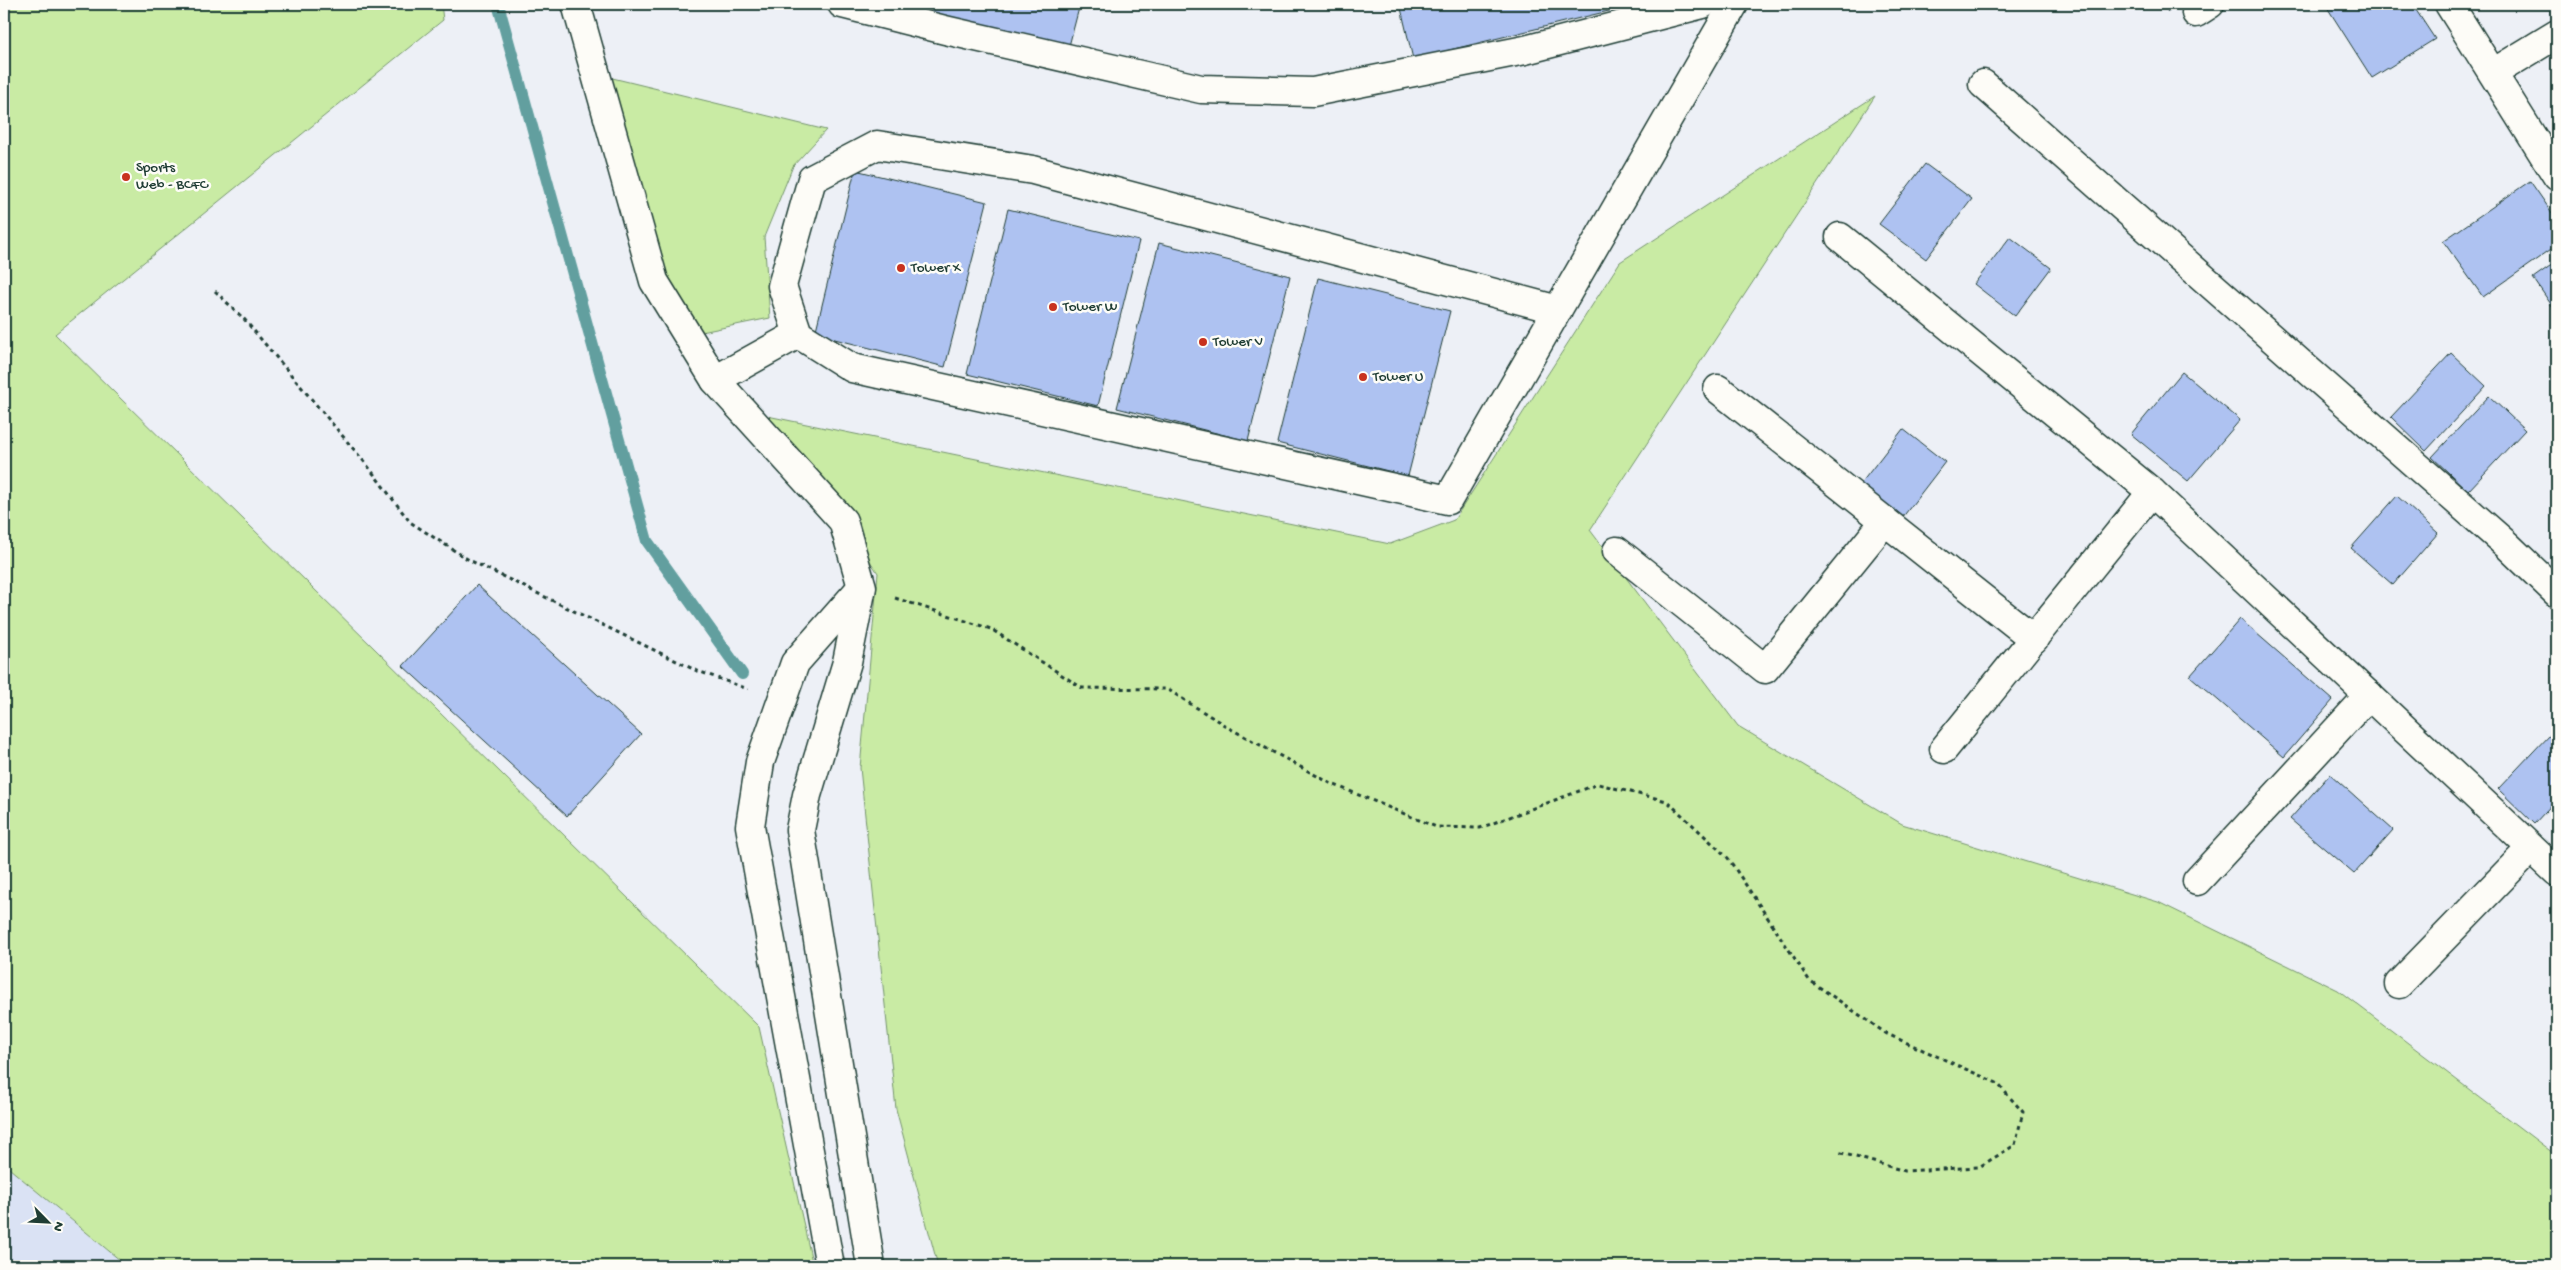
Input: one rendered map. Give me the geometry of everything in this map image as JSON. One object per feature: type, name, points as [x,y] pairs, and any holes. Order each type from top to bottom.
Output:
[{"type":"street","points":[[576,4],[654,281],[715,380],[843,521],[862,587],[847,662],[808,795],[800,830],[871,1266]]},
{"type":"street","points":[[842,4],[945,30],[1201,89],[1313,92],[1525,50],[1703,4]]},
{"type":"street","points":[[1558,310],[1033,170],[877,145],[812,179],[782,286],[798,334],[852,368],[1448,500],[1558,310],[1734,4]]},
{"type":"street","points":[[2449,4],[2557,176]]},
{"type":"street","points":[[2493,73],[2557,34]]},
{"type":"street","points":[[1982,84],[2508,546],[2557,593]]},
{"type":"street","points":[[1840,237],[2152,492],[2557,872]]},
{"type":"street","points":[[715,380],[798,334]]},
{"type":"street","points":[[1718,389],[2034,638]]},
{"type":"street","points":[[1944,749],[2152,492]]},
{"type":"street","points":[[1617,551],[1765,669],[1885,521]]},
{"type":"street","points":[[830,1266],[750,826],[760,762],[795,663],[862,587]]},
{"type":"street","points":[[2197,881],[2368,695]]},
{"type":"street","points":[[2398,984],[2531,848]]},
{"type":"path","points":[[215,291],[244,319],[361,458],[410,522],[469,560],[695,670],[782,701]]},
{"type":"path","points":[[862,587],[991,629],[1082,688],[1167,689],[1229,728],[1330,783],[1436,827],[1480,828],[1598,784],[1667,802],[1728,858],[1810,980],[1887,1034],[1997,1083],[2023,1112],[2015,1145],[1978,1167],[1905,1171],[1838,1152]]},
{"type":"shaded area","points":[[4,1164],[127,1266],[4,1266]]},
{"type":"green space","points":[[4,4],[441,4],[443,20],[55,334],[759,1027],[813,1266],[127,1266],[4,1164]]},
{"type":"green space","points":[[596,74],[826,130],[793,166],[764,237],[770,318],[687,335]]},
{"type":"green space","points":[[1875,96],[1590,530],[1738,726],[1902,824],[2158,902],[2338,990],[2557,1156],[2557,1266],[938,1266],[896,1109],[860,768],[878,573],[843,521],[743,411],[1390,544],[1454,520],[1620,262]]},
{"type":"building","points":[[893,4],[1080,4],[1069,46]]},
{"type":"building","points":[[1400,4],[1637,4],[1413,59]]},
{"type":"building","points":[[2163,4],[2180,4],[2168,12]]},
{"type":"building","points":[[2325,4],[2412,4],[2435,39],[2372,78]]},
{"type":"building","points":[[1925,164],[1972,199],[1926,259],[1879,224]]},
{"type":"building","name":"Tower X","points":[[855,170],[987,202],[945,367],[815,334]]},
{"type":"building","points":[[2530,181],[2557,220],[2557,245],[2483,297],[2443,241]]},
{"type":"building","name":"Tower W","points":[[1008,209],[1139,241],[1098,406],[967,374]]},
{"type":"building","points":[[2010,237],[2051,268],[2015,316],[1974,284]]},
{"type":"building","name":"Tower V","points":[[1159,243],[1290,276],[1248,441],[1117,408]]},
{"type":"building","points":[[2557,261],[2557,313],[2533,278]]},
{"type":"building","name":"Tower U","points":[[1318,278],[1450,311],[1408,476],[1277,443]]},
{"type":"building","points":[[2451,353],[2486,386],[2426,451],[2391,417]]},
{"type":"building","points":[[2182,372],[2240,420],[2188,481],[2131,434]]},
{"type":"building","points":[[2489,396],[2525,430],[2468,491],[2432,457]]},
{"type":"building","points":[[1903,429],[1945,462],[1902,518],[1859,486]]},
{"type":"building","points":[[2397,496],[2438,533],[2393,585],[2351,548]]},
{"type":"building","points":[[477,585],[641,734],[567,816],[403,666]]},
{"type":"building","points":[[2240,619],[2333,700],[2284,757],[2190,676]]},
{"type":"building","points":[[2550,734],[2557,742],[2557,799],[2534,824],[2498,789]]},
{"type":"building","points":[[2330,774],[2393,830],[2354,874],[2290,819]]},
{"type":"waterway","points":[[498,4],[647,541],[742,674]]},
{"type":"place","name":"Sports Web - BCFC","points":[[126,177]]},
{"type":"place","name":"Tower X","points":[[901,268]]},
{"type":"place","name":"Tower W","points":[[1053,307]]},
{"type":"place","name":"Tower V","points":[[1203,342]]},
{"type":"place","name":"Tower U","points":[[1363,377]]}]
